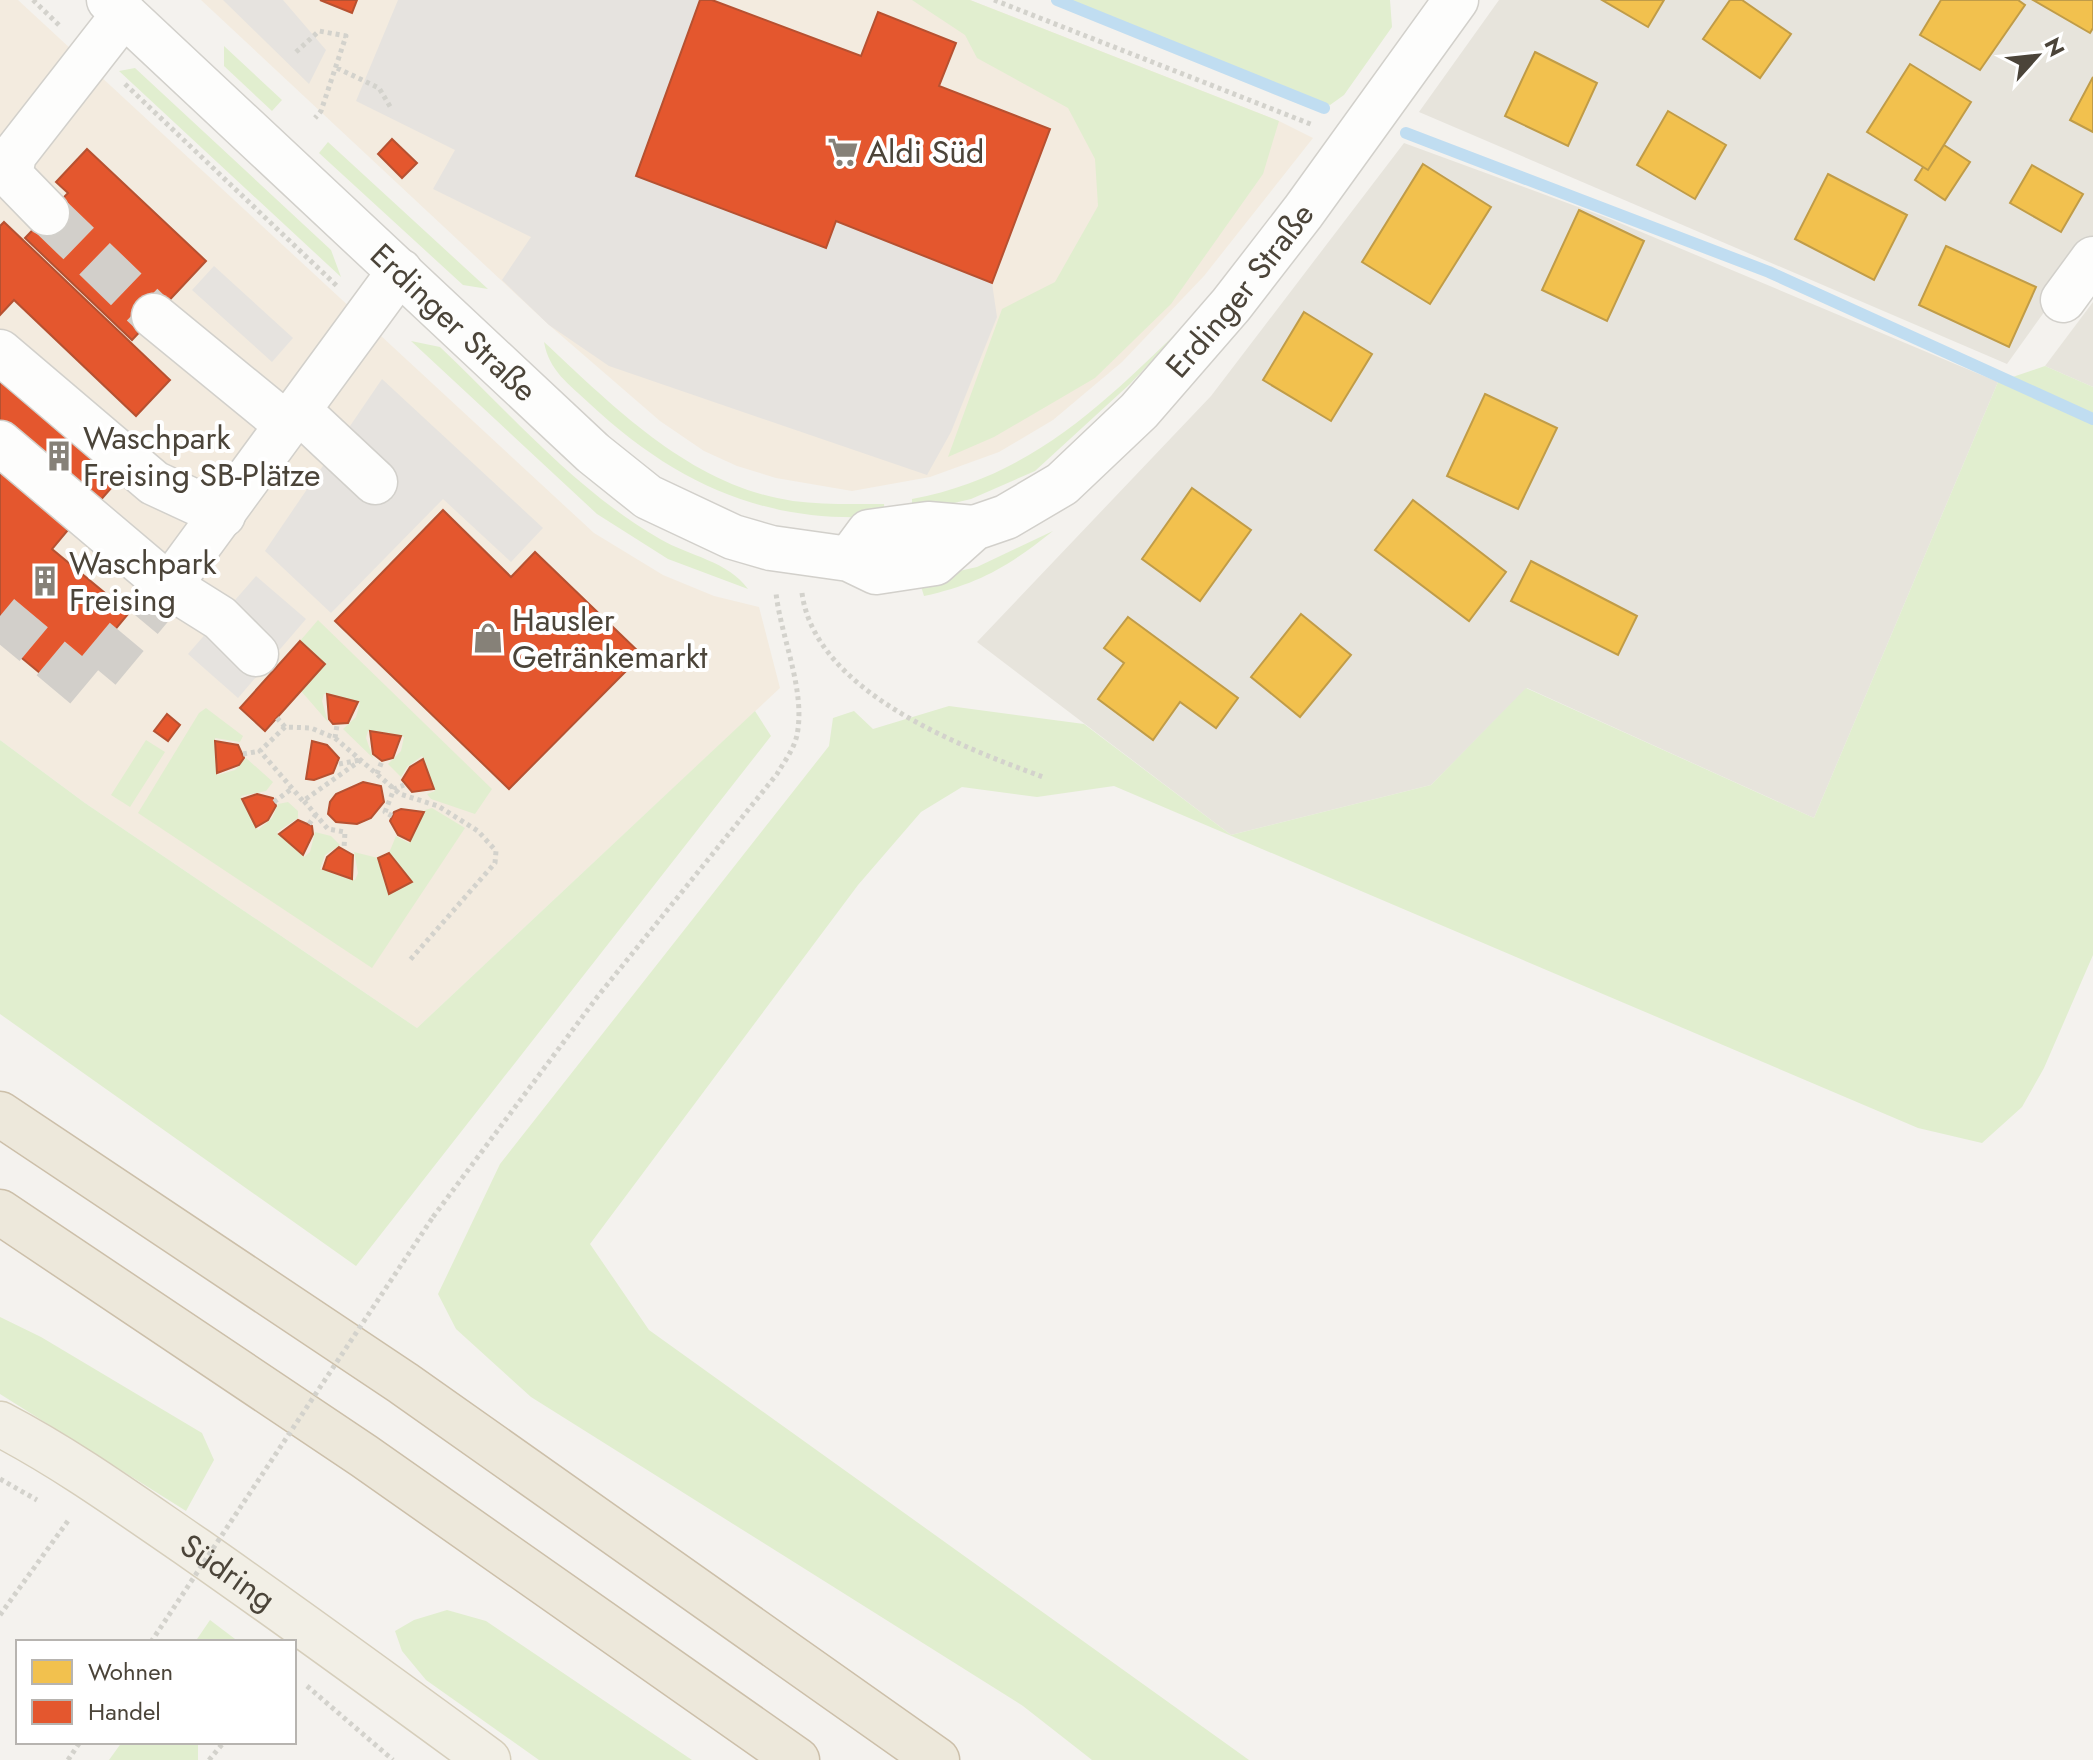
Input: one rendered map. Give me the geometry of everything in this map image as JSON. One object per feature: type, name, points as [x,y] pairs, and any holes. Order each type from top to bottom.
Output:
[{"type":"highway","points":[[0,1114],[403,1383],[937,1760]]},
{"type":"highway","points":[[0,1212],[364,1456],[797,1760]]},
{"type":"main road","name":"Südring","points":[[0,1424],[37,1443],[148,1516],[318,1634],[488,1760]]},
{"type":"street","name":"Erdinger Straße","points":[[117,7],[593,453],[648,497],[692,520],[784,550],[849,559],[869,532],[928,524],[974,528],[1006,517],[1062,484],[1139,411],[1231,305],[1303,212],[1456,0]]},
{"type":"street","points":[[47,213],[10,175],[14,155],[92,56],[117,7]]},
{"type":"street","points":[[2063,300],[2093,259]]},
{"type":"street","points":[[169,586],[400,271]]},
{"type":"street","points":[[154,316],[375,482]]},
{"type":"street","points":[[0,352],[154,483],[223,515]]},
{"type":"street","points":[[0,443],[169,586],[220,618],[256,654]]},
{"type":"path","points":[[33,0],[341,291]]},
{"type":"path","points":[[994,0],[1322,129]]},
{"type":"path","points":[[296,52],[319,31],[335,31],[346,36],[321,111],[315,118]]},
{"type":"path","points":[[337,68],[379,88],[391,108]]},
{"type":"path","points":[[784,550],[821,648],[908,719],[964,748],[1043,777]]},
{"type":"path","points":[[152,1640],[433,1217],[598,996],[777,774],[792,749],[797,735],[796,699],[777,604],[784,550]]},
{"type":"path","points":[[277,718],[285,727]]},
{"type":"path","points":[[335,738],[337,725]]},
{"type":"path","points":[[243,754],[260,751],[285,727],[311,728],[335,738],[394,789],[438,806],[490,840],[496,851],[495,863],[410,960]]},
{"type":"path","points":[[260,751],[290,790],[317,813],[328,829],[345,832],[344,848]]},
{"type":"path","points":[[339,764],[361,760]]},
{"type":"path","points":[[303,801],[361,760]]},
{"type":"path","points":[[377,774],[382,761]]},
{"type":"path","points":[[392,816],[385,812],[394,789],[404,785]]},
{"type":"path","points":[[274,802],[290,790]]},
{"type":"path","points":[[309,824],[317,813]]},
{"type":"path","points":[[0,1615],[70,1518]]},
{"type":"path","points":[[305,1684],[393,1760]]},
{"type":"path","points":[[209,1760],[222,1744]]},
{"type":"shaded area","points":[[0,0],[18,0],[594,533],[663,575],[714,596],[759,607],[780,688],[417,1028],[85,803],[0,740]]},
{"type":"shaded area","points":[[201,0],[970,0],[1279,121],[1313,138],[1204,276],[1122,362],[1053,420],[999,452],[930,477],[852,491],[776,478],[737,466],[704,451],[660,421],[549,325]]},
{"type":"shaded area","points":[[223,0],[283,0],[326,50],[309,84]]},
{"type":"shaded area","points":[[398,0],[700,0],[636,176],[826,248],[836,221],[992,283],[997,317],[951,432],[927,475],[609,366],[549,325],[502,280],[531,237],[433,189],[455,150],[356,101]]},
{"type":"shaded area","points":[[1499,0],[2093,0],[2093,244],[2007,364],[1419,112]]},
{"type":"shaded area","points":[[1404,143],[1608,218],[1998,382],[1814,818],[1527,688],[1431,785],[1231,835],[977,642],[1211,396]]},
{"type":"shaded area","points":[[214,266],[293,338],[272,362],[192,290]]},
{"type":"shaded area","points":[[2093,302],[2093,387],[2045,366]]},
{"type":"shaded area","points":[[382,379],[543,528],[511,562],[443,499],[331,613],[265,551]]},
{"type":"shaded area","points":[[256,576],[306,619],[238,698],[188,654]]},
{"type":"green space","points":[[912,0],[970,0],[1279,121],[1263,174],[1171,304],[1095,378],[994,437],[948,457],[1002,309],[1055,282],[1098,206],[1095,159],[1068,108],[977,58],[965,35]]},
{"type":"green space","points":[[1058,0],[1390,0],[1392,27],[1344,95],[1330,105]]},
{"type":"green space","points":[[224,46],[282,100],[272,111],[224,66]]},
{"type":"green space","points":[[135,68],[331,250],[341,277],[119,71]]},
{"type":"green space","points":[[328,142],[488,289],[463,285],[319,153]]},
{"type":"green space","points":[[1197,313],[1130,384],[1035,471],[971,499],[912,513],[912,499],[956,488],[997,472],[1068,429],[1101,403]]},
{"type":"green space","points":[[411,341],[440,347],[544,449],[629,520],[671,545],[719,565],[748,589],[668,559],[597,514]]},
{"type":"green space","points":[[544,342],[657,441],[721,479],[756,493],[793,501],[884,504],[885,516],[801,514],[762,506],[690,477],[622,432],[575,390],[555,369]]},
{"type":"green space","points":[[2045,366],[2093,387],[2093,955],[2044,1068],[2022,1107],[1982,1143],[1918,1128],[1114,786],[1037,797],[962,787],[921,812],[858,885],[590,1244],[649,1330],[1249,1760],[1092,1760],[1023,1706],[531,1397],[456,1329],[438,1294],[500,1164],[829,746],[833,718],[854,711],[873,729],[949,706],[1084,724],[1231,835],[1431,785],[1526,688],[1814,818],[1998,382]]},
{"type":"green space","points":[[1053,531],[993,572],[961,586],[924,596],[919,580],[977,567]]},
{"type":"green space","points":[[318,620],[492,789],[475,814],[431,799],[427,794],[435,791],[422,756],[407,767],[401,777],[388,764],[401,751],[404,737],[368,731],[366,738],[373,758],[343,729],[356,717],[360,703],[324,694],[322,701],[328,722],[301,691],[325,664],[300,641]]},
{"type":"green space","points":[[206,708],[243,736],[240,742],[215,738],[218,775],[235,770],[246,758],[273,782],[266,791],[241,796],[258,830],[272,818],[278,804],[288,802],[298,811],[298,818],[277,832],[304,857],[310,852],[315,832],[331,836],[340,845],[325,855],[320,869],[355,880],[358,873],[354,852],[378,858],[389,894],[412,882],[389,853],[396,836],[409,843],[425,810],[432,808],[465,828],[372,968],[138,813],[199,713]]},
{"type":"green space","points":[[755,711],[771,736],[356,1266],[0,1014],[0,740],[85,803],[417,1028]]},
{"type":"green space","points":[[146,740],[165,752],[130,807],[111,795]]},
{"type":"green space","points":[[0,1317],[41,1337],[202,1433],[214,1460],[186,1511],[0,1394]]},
{"type":"green space","points":[[447,1610],[486,1621],[692,1760],[539,1760],[426,1680],[402,1651],[395,1631],[414,1620]]},
{"type":"green space","points":[[210,1620],[236,1640],[196,1640]]},
{"type":"green space","points":[[121,1744],[198,1744],[198,1760],[109,1760]]},
{"type":"building: Wohnen","points":[[1602,0],[1664,0],[1648,27]]},
{"type":"building: Wohnen","points":[[1730,0],[1742,0],[1791,34],[1760,78],[1703,39]]},
{"type":"building: Wohnen","points":[[1941,0],[2018,0],[2025,5],[1980,70],[1920,35]]},
{"type":"building: Wohnen","points":[[2033,0],[2093,0],[2093,28],[2090,33]]},
{"type":"building: Wohnen","points":[[1535,52],[1597,83],[1568,146],[1505,116]]},
{"type":"building: Wohnen","points":[[1910,64],[1971,102],[1928,170],[1867,132]]},
{"type":"building: Wohnen","points":[[2093,77],[2093,132],[2070,120]]},
{"type":"building: Wohnen","points":[[1668,111],[1726,145],[1695,199],[1637,165]]},
{"type":"building: Wohnen","points":[[1944,145],[1970,162],[1945,200],[1915,180],[1923,167],[1928,170]]},
{"type":"building: Wohnen","points":[[1423,164],[1491,207],[1430,304],[1362,262]]},
{"type":"building: Wohnen","points":[[2032,165],[2083,194],[2061,232],[2010,203]]},
{"type":"building: Wohnen","points":[[1828,174],[1907,215],[1874,280],[1795,239]]},
{"type":"building: Wohnen","points":[[1579,210],[1644,241],[1607,321],[1542,290]]},
{"type":"building: Wohnen","points":[[1946,246],[2036,287],[2009,347],[1919,305]]},
{"type":"building: Wohnen","points":[[1304,312],[1372,354],[1331,421],[1263,380]]},
{"type":"building: Wohnen","points":[[1485,394],[1557,428],[1518,509],[1447,476]]},
{"type":"building: Wohnen","points":[[1192,488],[1251,530],[1200,601],[1142,559]]},
{"type":"building: Wohnen","points":[[1413,500],[1506,572],[1469,621],[1375,550]]},
{"type":"building: Wohnen","points":[[1531,561],[1637,616],[1618,655],[1511,601]]},
{"type":"building: Wohnen","points":[[1301,614],[1351,655],[1300,717],[1251,677]]},
{"type":"building: Wohnen","points":[[1128,617],[1238,698],[1216,728],[1180,702],[1153,740],[1098,699],[1124,663],[1104,648]]},
{"type":"building: Handel","points":[[320,0],[357,0],[352,13]]},
{"type":"building: Handel","name":"Aldi Süd","points":[[700,0],[712,0],[861,56],[878,12],[956,43],[939,86],[1050,129],[992,283],[836,221],[826,248],[636,176]]},
{"type":"building: Handel","points":[[392,139],[417,163],[402,178],[378,154]]},
{"type":"building: Handel","points":[[87,149],[206,261],[132,340],[25,238],[68,193],[56,182]]},
{"type":"building: Handel","points":[[4,222],[170,380],[136,416],[14,300],[0,315],[0,226]]},
{"type":"building: Handel","name":"Waschpark Freising SB-Plätze","points":[[0,377],[119,479],[91,511],[0,433]]},
{"type":"building: Handel","name":"Waschpark Freising","points":[[0,454],[77,519],[52,549],[129,613],[63,692],[0,640]]},
{"type":"building: Handel","name":"Hausler Getränkemarkt","points":[[443,510],[511,577],[535,552],[642,655],[509,789],[335,621]]},
{"type":"building: Handel","points":[[300,641],[325,664],[265,731],[240,708]]},
{"type":"building: Handel","points":[[327,694],[358,702],[348,723],[333,724],[329,719]]},
{"type":"building: Handel","points":[[167,714],[180,725],[168,741],[154,731]]},
{"type":"building: Handel","points":[[370,731],[401,736],[393,758],[382,761],[373,754]]},
{"type":"building: Handel","points":[[215,741],[238,745],[244,758],[239,765],[217,773]]},
{"type":"building: Handel","points":[[312,741],[327,745],[339,758],[333,773],[314,780],[306,779]]},
{"type":"building: Handel","points":[[423,759],[434,789],[412,792],[402,780],[410,767]]},
{"type":"building: Handel","points":[[363,782],[381,786],[384,802],[371,818],[357,824],[336,822],[328,814],[330,802],[336,794]]},
{"type":"building: Handel","points":[[257,794],[273,798],[276,806],[268,820],[256,827],[242,799]]},
{"type":"building: Handel","points":[[401,809],[424,812],[410,841],[398,835],[390,821],[394,812]]},
{"type":"building: Handel","points":[[298,820],[312,826],[313,834],[303,855],[279,834]]},
{"type":"building: Handel","points":[[339,847],[353,855],[352,879],[323,869],[327,857]]},
{"type":"building: Handel","points":[[389,853],[412,882],[389,894],[378,858]]},
{"type":"waterway","points":[[1057,0],[1324,108]]},
{"type":"waterway","points":[[1406,133],[1769,272],[2093,419]]},
{"type":"tunnel","points":[[47,213],[154,316]]},
{"type":"tunnel","points":[[0,616],[85,687],[169,586]]},
{"type":"place","name":"Aldi Süd","points":[[843,152]]},
{"type":"place","name":"Waschpark Freising SB-Plätze","points":[[59,456]]},
{"type":"place","name":"Waschpark Freising","points":[[45,581]]},
{"type":"place","name":"Hausler Getränkemarkt","points":[[488,638]]}]
